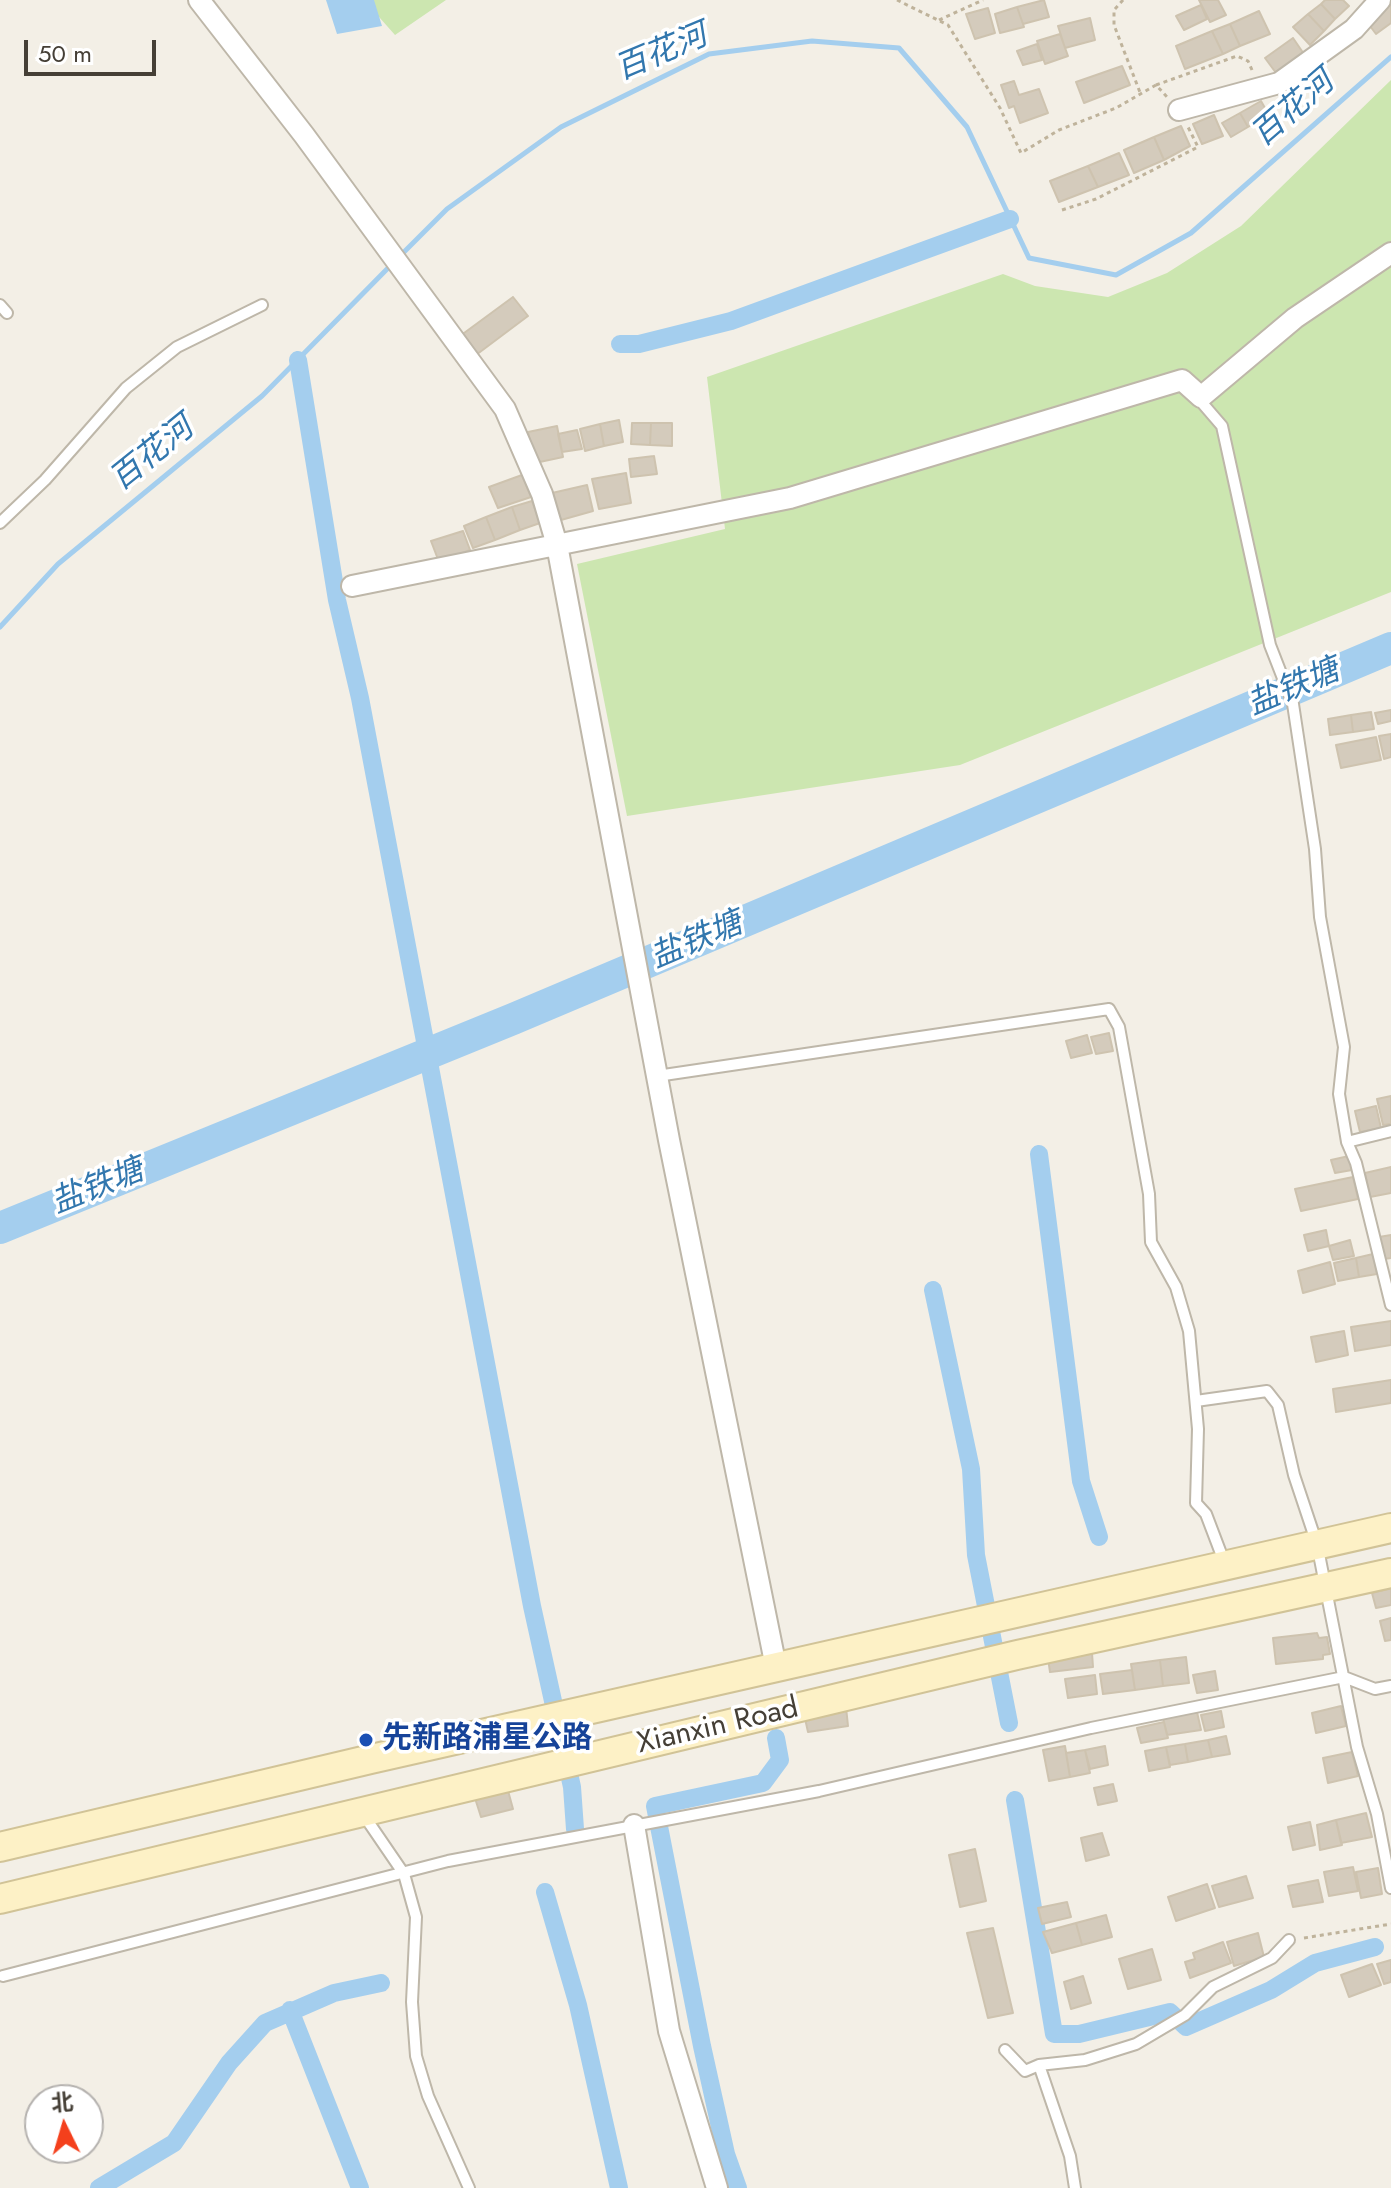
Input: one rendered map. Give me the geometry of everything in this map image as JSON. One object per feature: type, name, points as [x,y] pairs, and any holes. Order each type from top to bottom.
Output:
[{"type":"main road","name":"Xianxin Road","points":[[0,1847],[1391,1528]]},
{"type":"main road","name":"Xianxin Road","points":[[0,1899],[1017,1655],[1391,1573]]},
{"type":"street","points":[[199,0],[505,409],[542,494],[557,545],[657,1076],[776,1667]]},
{"type":"street","points":[[1179,110],[1261,89],[1305,67],[1354,29],[1380,0]]},
{"type":"street","points":[[352,586],[790,498],[1182,380],[1201,397],[1295,318],[1391,253]]},
{"type":"street","points":[[634,1825],[669,2031],[717,2188]]},
{"type":"lane","points":[[0,523],[45,480],[126,388],[177,347],[262,305]]},
{"type":"lane","points":[[1182,380],[1222,426],[1270,645],[1293,704],[1315,849],[1320,917],[1344,1047],[1339,1094],[1347,1142],[1356,1163],[1387,1278],[1391,1305]]},
{"type":"lane","points":[[657,1076],[1109,1009],[1119,1027],[1149,1194],[1151,1242],[1176,1287],[1189,1331],[1196,1401],[1196,1503],[1206,1514],[1226,1565]]},
{"type":"lane","points":[[1347,1142],[1391,1131]]},
{"type":"lane","points":[[1196,1401],[1267,1391],[1278,1405],[1294,1475],[1317,1544],[1391,1888]]},
{"type":"lane","points":[[3,1976],[448,1861],[819,1791],[1091,1728],[1344,1677],[1375,1689],[1391,1686]]},
{"type":"lane","points":[[362,1812],[404,1874],[416,1917],[412,2002],[416,2056],[428,2096],[469,2188]]},
{"type":"lane","points":[[1005,2050],[1025,2071],[1039,2065],[1085,2060],[1136,2044],[1185,2015],[1213,1987],[1272,1958],[1289,1940]]},
{"type":"lane","points":[[1039,2065],[1070,2156],[1075,2188]]},
{"type":"path","points":[[897,0],[948,25],[978,71],[1021,153],[1059,130],[1141,95],[1156,85],[1237,56],[1248,61],[1261,89]]},
{"type":"path","points":[[939,20],[983,0]]},
{"type":"path","points":[[1123,0],[1114,10],[1114,25],[1141,95]]},
{"type":"path","points":[[1062,210],[1096,199],[1198,147],[1179,110],[1156,85]]},
{"type":"path","points":[[1289,1940],[1391,1924]]},
{"type":"green space","points":[[364,0],[446,0],[395,35]]},
{"type":"green space","points":[[1391,80],[1391,592],[960,765],[627,816],[577,564],[725,529],[707,377],[1003,274],[1035,286],[1108,297],[1167,273],[1241,226]]},
{"type":"water","points":[[326,0],[374,0],[382,26],[337,34]]},
{"type":"building","points":[[1044,0],[1049,17],[1023,24],[1017,7]]},
{"type":"building","points":[[1199,0],[1218,0],[1226,15],[1210,22]]},
{"type":"building","points":[[1325,0],[1343,0],[1349,6],[1335,19],[1321,4]]},
{"type":"building","points":[[1391,2],[1391,23],[1376,34],[1367,22]]},
{"type":"building","points":[[1321,4],[1335,19],[1324,31],[1308,14]]},
{"type":"building","points":[[1201,5],[1207,19],[1184,30],[1176,16]]},
{"type":"building","points":[[1017,7],[1024,27],[1000,33],[995,14]]},
{"type":"building","points":[[988,8],[995,33],[975,39],[966,14]]},
{"type":"building","points":[[1259,11],[1270,34],[1240,46],[1230,24]]},
{"type":"building","points":[[1308,14],[1324,31],[1310,45],[1293,27]]},
{"type":"building","points":[[1090,18],[1095,40],[1065,48],[1058,26]]},
{"type":"building","points":[[1230,24],[1240,46],[1223,54],[1212,31]]},
{"type":"building","points":[[1212,31],[1223,54],[1185,69],[1176,46]]},
{"type":"building","points":[[1060,34],[1068,56],[1045,64],[1037,41]]},
{"type":"building","points":[[1293,38],[1306,57],[1279,77],[1265,58]]},
{"type":"building","points":[[1037,44],[1042,60],[1023,65],[1017,51]]},
{"type":"building","points":[[1122,66],[1130,85],[1084,103],[1076,82]]},
{"type":"building","points":[[1014,81],[1019,95],[1039,89],[1048,113],[1020,123],[1014,106],[1009,108],[1001,85]]},
{"type":"building","points":[[1261,101],[1269,115],[1248,127],[1240,113]]},
{"type":"building","points":[[1240,113],[1248,127],[1231,137],[1222,123]]},
{"type":"building","points":[[1214,115],[1223,136],[1202,144],[1193,124]]},
{"type":"building","points":[[1181,126],[1190,146],[1164,160],[1154,137]]},
{"type":"building","points":[[1154,137],[1164,160],[1134,173],[1124,150]]},
{"type":"building","points":[[1119,153],[1129,175],[1098,187],[1088,166]]},
{"type":"building","points":[[1088,166],[1098,187],[1059,202],[1050,181]]},
{"type":"building","points":[[513,297],[528,316],[476,355],[460,336]]},
{"type":"building","points":[[619,420],[623,442],[604,446],[600,424]]},
{"type":"building","points":[[632,423],[651,423],[650,445],[631,444]]},
{"type":"building","points":[[651,423],[672,423],[672,446],[650,445]]},
{"type":"building","points":[[600,424],[604,446],[585,451],[580,429]]},
{"type":"building","points":[[557,426],[563,457],[535,463],[528,432]]},
{"type":"building","points":[[577,430],[582,449],[562,452],[558,434]]},
{"type":"building","points":[[654,456],[657,474],[631,477],[629,459]]},
{"type":"building","points":[[626,473],[631,503],[599,509],[592,479]]},
{"type":"building","points":[[522,475],[531,497],[498,508],[489,487]]},
{"type":"building","points":[[587,485],[593,511],[561,520],[552,493]]},
{"type":"building","points":[[532,501],[540,523],[520,530],[512,507]]},
{"type":"building","points":[[512,507],[520,530],[495,540],[486,517]]},
{"type":"building","points":[[486,517],[495,540],[473,548],[464,526]]},
{"type":"building","points":[[463,531],[470,550],[439,562],[431,541]]},
{"type":"building","points":[[1391,710],[1391,721],[1378,724],[1375,713]]},
{"type":"building","points":[[1371,712],[1374,729],[1353,732],[1351,715]]},
{"type":"building","points":[[1351,715],[1353,732],[1330,735],[1328,719]]},
{"type":"building","points":[[1391,734],[1391,757],[1384,759],[1379,736]]},
{"type":"building","points":[[1376,737],[1381,760],[1341,768],[1336,745]]},
{"type":"building","points":[[1109,1033],[1113,1051],[1096,1054],[1091,1037]]},
{"type":"building","points":[[1087,1035],[1092,1053],[1071,1058],[1066,1041]]},
{"type":"building","points":[[1391,1096],[1391,1124],[1383,1125],[1377,1099]]},
{"type":"building","points":[[1376,1106],[1381,1128],[1360,1132],[1355,1111]]},
{"type":"building","points":[[1349,1156],[1352,1170],[1335,1173],[1331,1160]]},
{"type":"building","points":[[1391,1167],[1391,1193],[1370,1197],[1365,1173]]},
{"type":"building","points":[[1353,1177],[1358,1199],[1301,1211],[1295,1189]]},
{"type":"building","points":[[1326,1230],[1329,1246],[1308,1251],[1304,1235]]},
{"type":"building","points":[[1391,1235],[1391,1258],[1384,1259],[1379,1237]]},
{"type":"building","points":[[1350,1240],[1354,1256],[1333,1260],[1329,1246]]},
{"type":"building","points":[[1373,1254],[1377,1274],[1359,1277],[1356,1258]]},
{"type":"building","points":[[1356,1258],[1359,1277],[1338,1281],[1334,1263]]},
{"type":"building","points":[[1330,1262],[1335,1284],[1303,1293],[1298,1271]]},
{"type":"building","points":[[1391,1321],[1391,1345],[1355,1351],[1351,1327]]},
{"type":"building","points":[[1344,1331],[1348,1355],[1316,1362],[1311,1337]]},
{"type":"building","points":[[1391,1380],[1391,1403],[1336,1412],[1333,1389]]},
{"type":"building","points":[[1391,1588],[1391,1605],[1376,1608],[1372,1593]]},
{"type":"building","points":[[1391,1618],[1391,1640],[1385,1641],[1380,1621]]},
{"type":"building","points":[[1317,1633],[1319,1638],[1327,1637],[1330,1654],[1323,1655],[1323,1659],[1276,1664],[1273,1638]]},
{"type":"building","points":[[1092,1653],[1093,1667],[1050,1672],[1048,1658]]},
{"type":"building","points":[[1186,1657],[1189,1683],[1163,1686],[1160,1660]]},
{"type":"building","points":[[1160,1660],[1163,1686],[1135,1690],[1131,1664]]},
{"type":"building","points":[[1132,1670],[1135,1690],[1103,1694],[1100,1674]]},
{"type":"building","points":[[1215,1671],[1218,1690],[1197,1693],[1193,1675]]},
{"type":"building","points":[[1095,1675],[1097,1694],[1068,1698],[1065,1679]]},
{"type":"building","points":[[1341,1706],[1346,1726],[1316,1733],[1312,1713]]},
{"type":"building","points":[[846,1707],[848,1726],[808,1732],[804,1714]]},
{"type":"building","points":[[1221,1711],[1224,1727],[1205,1731],[1201,1715]]},
{"type":"building","points":[[1197,1712],[1201,1730],[1167,1735],[1163,1718]]},
{"type":"building","points":[[1164,1722],[1168,1738],[1141,1743],[1137,1728]]},
{"type":"building","points":[[1226,1736],[1230,1754],[1212,1757],[1208,1740]]},
{"type":"building","points":[[1208,1740],[1212,1757],[1188,1762],[1185,1744]]},
{"type":"building","points":[[1185,1744],[1188,1762],[1170,1765],[1166,1747]]},
{"type":"building","points":[[1065,1746],[1070,1777],[1049,1781],[1043,1750]]},
{"type":"building","points":[[1105,1746],[1108,1765],[1090,1769],[1085,1750]]},
{"type":"building","points":[[1166,1747],[1170,1767],[1149,1771],[1145,1751]]},
{"type":"building","points":[[1085,1750],[1090,1773],[1070,1777],[1066,1753]]},
{"type":"building","points":[[1352,1752],[1358,1776],[1328,1783],[1323,1758]]},
{"type":"building","points":[[1113,1784],[1117,1801],[1098,1805],[1094,1788]]},
{"type":"building","points":[[507,1787],[513,1809],[481,1817],[474,1795]]},
{"type":"building","points":[[1366,1813],[1372,1837],[1341,1843],[1336,1820]]},
{"type":"building","points":[[1336,1820],[1342,1845],[1320,1850],[1317,1825]]},
{"type":"building","points":[[1310,1822],[1315,1845],[1293,1850],[1288,1827]]},
{"type":"building","points":[[1102,1833],[1109,1855],[1086,1861],[1081,1838]]},
{"type":"building","points":[[975,1849],[986,1901],[960,1907],[949,1855]]},
{"type":"building","points":[[1353,1867],[1358,1891],[1329,1896],[1324,1872]]},
{"type":"building","points":[[1378,1868],[1382,1894],[1361,1898],[1356,1872]]},
{"type":"building","points":[[1246,1876],[1253,1898],[1219,1907],[1212,1886]]},
{"type":"building","points":[[1318,1880],[1323,1902],[1293,1907],[1288,1886]]},
{"type":"building","points":[[1207,1884],[1215,1908],[1176,1921],[1168,1897]]},
{"type":"building","points":[[1067,1902],[1071,1917],[1042,1924],[1038,1908]]},
{"type":"building","points":[[1106,1915],[1112,1937],[1082,1945],[1076,1923]]},
{"type":"building","points":[[1076,1923],[1082,1945],[1052,1953],[1043,1932]]},
{"type":"building","points":[[993,1928],[1013,2013],[988,2018],[967,1933]]},
{"type":"building","points":[[1258,1933],[1264,1957],[1234,1966],[1227,1942]]},
{"type":"building","points":[[1223,1942],[1231,1963],[1190,1978],[1185,1962],[1195,1959],[1193,1953]]},
{"type":"building","points":[[1152,1949],[1161,1980],[1128,1989],[1119,1959]]},
{"type":"building","points":[[1391,1960],[1391,1982],[1384,1984],[1377,1964]]},
{"type":"building","points":[[1372,1964],[1381,1985],[1349,1997],[1341,1975]]},
{"type":"building","points":[[1083,1976],[1091,2003],[1071,2009],[1064,1982]]},
{"type":"waterway","name":"百花河","points":[[399,257],[447,209],[561,127],[709,54],[812,41],[899,48],[967,127],[1029,258],[1116,275],[1191,233],[1391,57]]},
{"type":"waterway","points":[[620,344],[639,344],[731,321],[1010,219]]},
{"type":"waterway","name":"百花河","points":[[0,627],[58,564],[262,396],[392,264]]},
{"type":"waterway","points":[[298,360],[337,600],[360,698],[532,1606],[572,1787],[575,1829]]},
{"type":"waterway","name":"盐铁塘","points":[[0,1228],[513,1019],[1391,648]]},
{"type":"waterway","points":[[1039,1154],[1081,1481],[1099,1537]]},
{"type":"waterway","points":[[933,1290],[971,1469],[976,1555],[1009,1723]]},
{"type":"waterway","points":[[738,2188],[726,2154],[702,2046],[655,1806],[763,1783],[780,1760],[776,1738]]},
{"type":"waterway","points":[[1015,1800],[1054,2034],[1079,2034],[1170,2012],[1186,2027],[1271,1990],[1315,1963],[1375,1947]]},
{"type":"waterway","points":[[545,1892],[578,2005],[619,2188]]},
{"type":"waterway","points":[[99,2188],[174,2143],[229,2063],[265,2023],[334,1993],[381,1983]]},
{"type":"waterway","points":[[290,2010],[360,2188]]},
{"type":"place","name":"先新路浦星公路","points":[[366,1740]]}]
